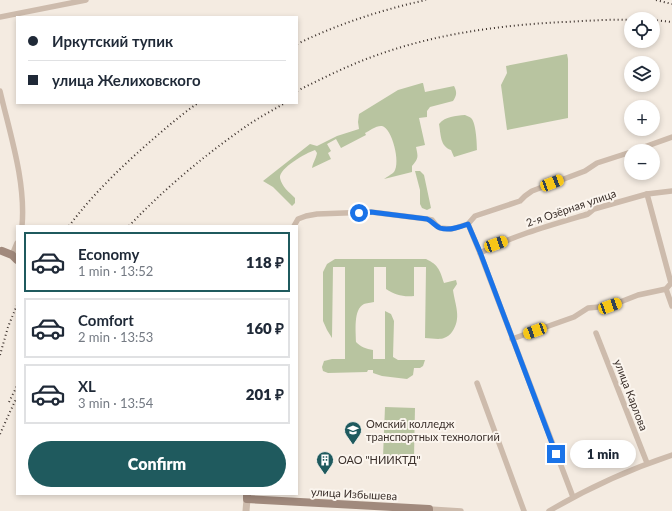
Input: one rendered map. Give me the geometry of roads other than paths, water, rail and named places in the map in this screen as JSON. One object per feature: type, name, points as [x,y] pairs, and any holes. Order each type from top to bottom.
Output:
[{"type":"main road","points":[[2,251],[14,257]]},
{"type":"main road","name":"улица Избышева","points":[[247,497],[429,510]]},
{"type":"street","points":[[0,17],[86,0]]},
{"type":"street","points":[[0,91],[18,166],[23,206],[22,225]]},
{"type":"street","points":[[652,144],[672,137]]},
{"type":"street","points":[[295,225],[298,219],[316,214],[371,212],[432,220],[440,228],[452,229],[468,224],[476,216],[520,201],[532,191],[624,154]]},
{"type":"street","name":"2-я Озёрная улица","points":[[480,252],[496,244],[588,214],[594,209],[647,194],[672,191]]},
{"type":"street","points":[[512,339],[574,317],[588,308],[610,306],[638,295],[666,288],[672,283],[647,194]]},
{"type":"street","points":[[468,224],[573,497]]},
{"type":"street","points":[[666,288],[672,306]]},
{"type":"street","name":"улица Карлова","points":[[596,333],[646,464]]},
{"type":"street","points":[[477,383],[524,511]]},
{"type":"street","points":[[549,511],[573,497],[646,464],[672,455]]},
{"type":"street","points":[[246,511],[247,497]]},
{"type":"street","name":"улица Избышева","points":[[429,510],[460,511]]},
{"type":"railway","points":[[298,44],[360,18],[426,0]]},
{"type":"railway","points":[[656,0],[672,4]]},
{"type":"railway","points":[[298,90],[339,70],[372,57],[405,46],[450,35],[541,23],[624,20]]},
{"type":"railway","points":[[660,21],[672,22]]},
{"type":"railway","points":[[70,225],[119,170],[163,130],[197,104]]},
{"type":"railway","points":[[130,225],[171,185],[201,160],[248,125],[283,104]]},
{"type":"railway","points":[[0,355],[8,327],[16,307]]},
{"type":"railway","points":[[9,402],[16,388]]},
{"type":"railway","points":[[0,434],[16,399]]},
{"type":"place","name":"Омский колледж транспортных технологий","points":[[353,445]]},
{"type":"place","name":"ОАО \"НИИКТД\"","points":[[325,475]]}]
